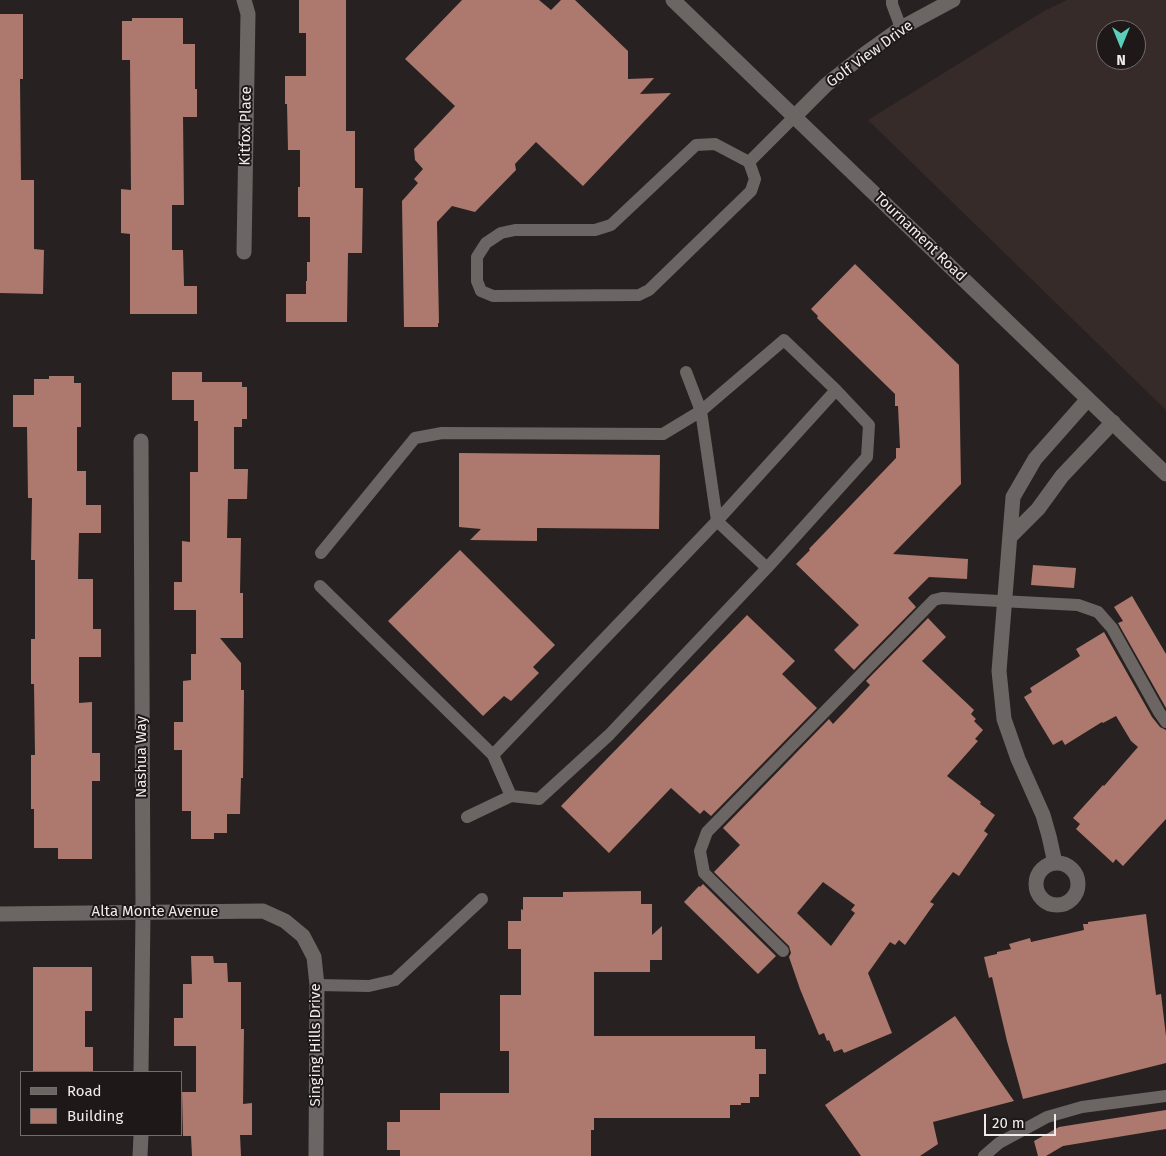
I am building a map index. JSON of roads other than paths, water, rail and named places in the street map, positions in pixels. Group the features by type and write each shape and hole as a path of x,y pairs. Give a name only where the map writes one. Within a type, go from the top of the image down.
{"street":[{"name":"Kitfox Place","path":"244,0 248,14 244,252"},
{"name":"Tournament Road","path":"673,0 1166,474"},
{"name":"Golf View Drive","path":"794,117 826,85 866,53 901,28 953,0"},
{"path":"1056,863 1043,815 1018,759 1004,719 999,672 1013,497 1035,459 1088,399"},
{"path":"1011,536 1038,509 1062,476 1113,422"},
{"name":"Nashua Way","path":"141,441 143,913 141,1071"},
{"name":"Alta Monte Avenue","path":"0,914 263,911 286,921 303,936"},
{"name":"Singing Hills Drive","path":"303,936 314,957 317,985 316,1156"},
{"path":"140,1156 141,1136"}],"lane":[{"path":"892,0 901,28"},
{"path":"749,162 794,117"},
{"path":"715,144 749,162 755,178 750,191 649,290 639,295 493,296 481,291 477,281 477,257 486,243 501,233 515,230 595,230 612,225 696,146 715,144"},
{"path":"321,553 415,438 442,433 663,434 701,411 784,340 869,425 867,457 767,568 609,735 538,799 512,796 467,818"},
{"path":"686,372 701,411 718,521 767,568"},
{"path":"493,754 718,521 836,390"},
{"path":"320,586 493,754 512,796"},
{"path":"783,950 704,873 700,850 707,832 934,600 942,598 1078,605 1098,612 1112,628 1166,722"},
{"path":"317,985 369,986 395,980 482,899"},
{"path":"984,1156 999,1142 1048,1117 1082,1107 1166,1096"}]}
